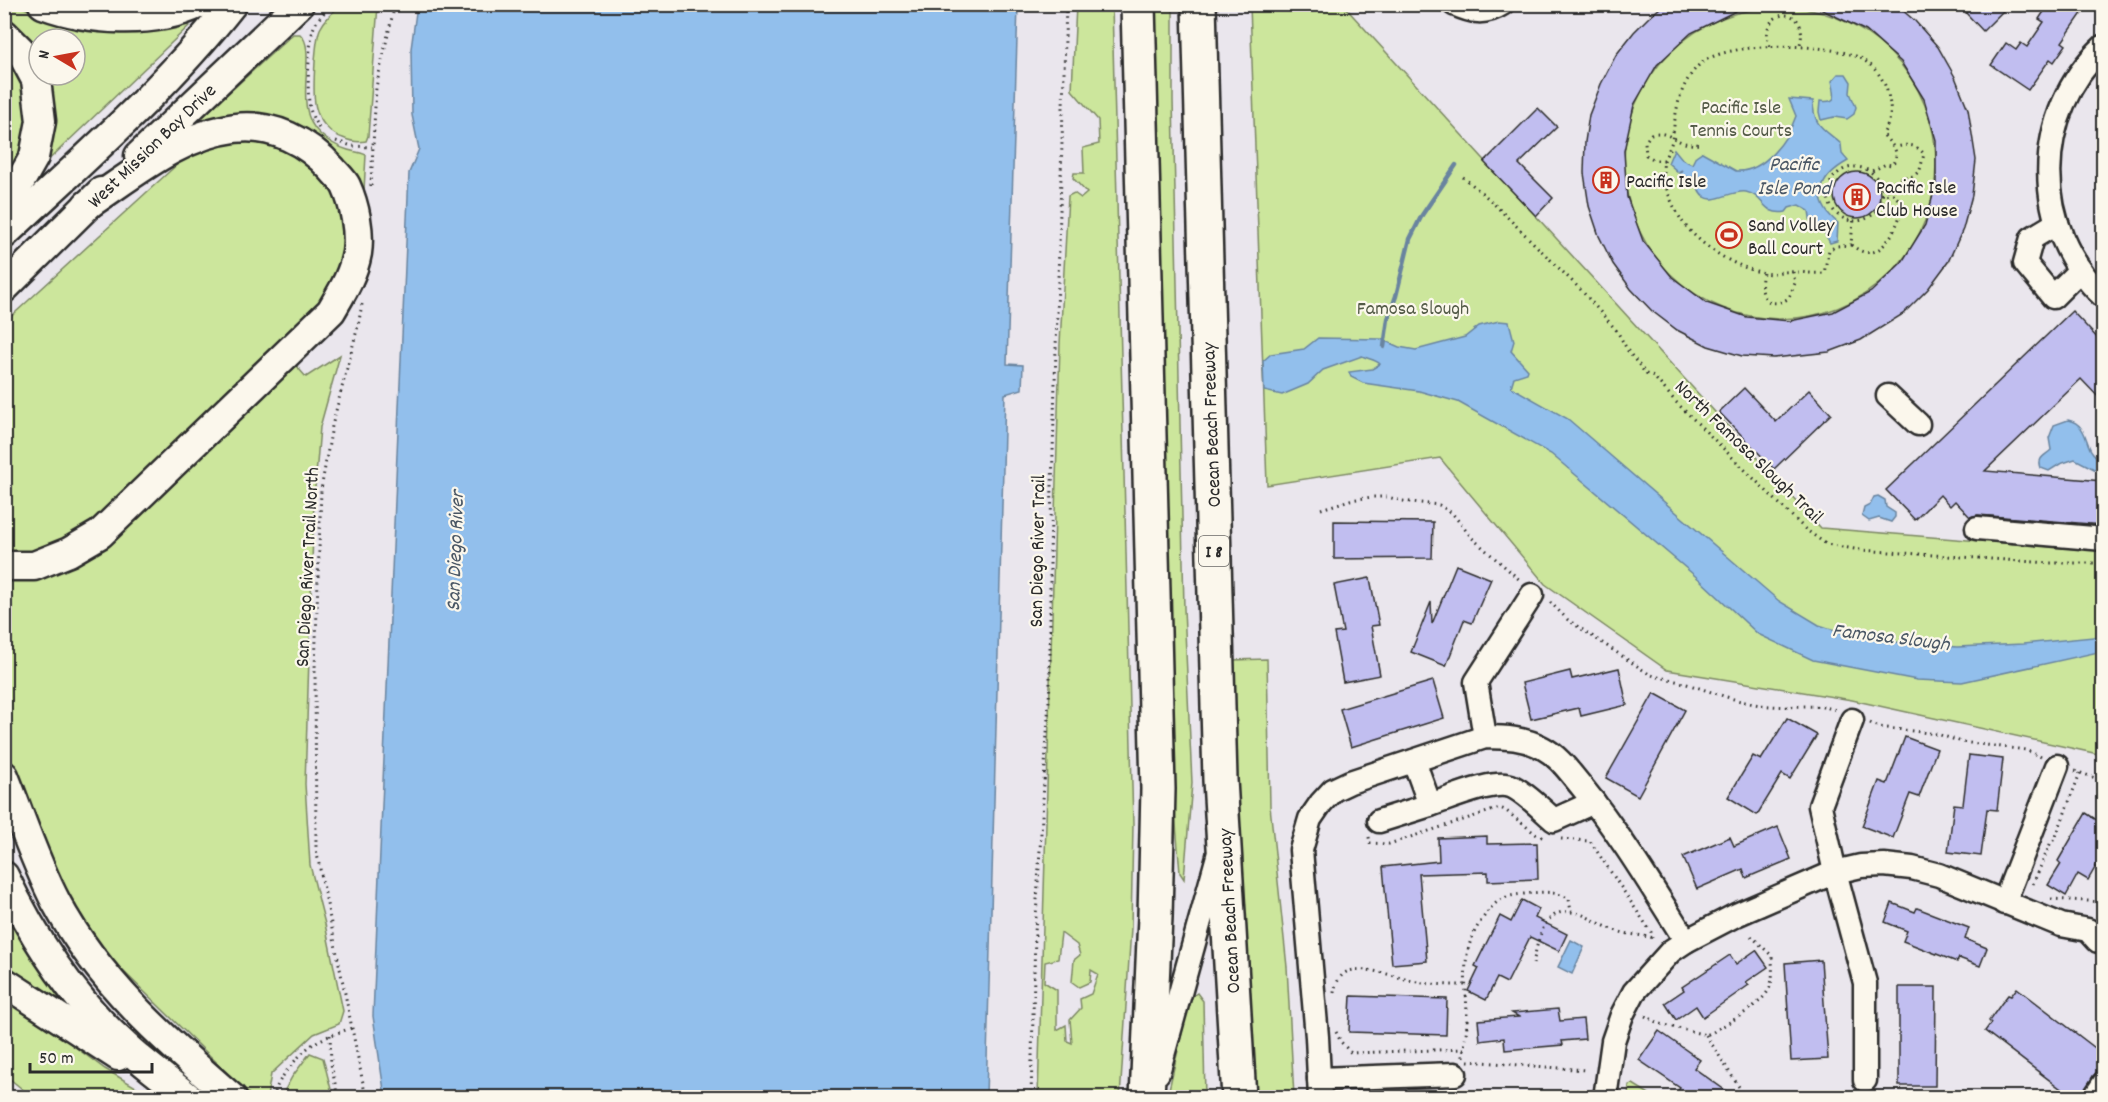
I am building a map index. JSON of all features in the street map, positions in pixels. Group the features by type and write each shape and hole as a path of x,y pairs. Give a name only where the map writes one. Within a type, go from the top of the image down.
{"highway":[{"path":"1138,4 1158,789 1149,1098"},
{"name":"Ocean Beach Freeway","path":"1199,4 1216,648 1239,1098"}],"main road":[{"path":"43,4 65,12 111,18 155,16 189,9 198,4"},
{"name":"West Mission Bay Drive","path":"4,234 159,90 232,4"},
{"name":"West Mission Bay Drive","path":"4,288 87,205 299,4"},
{"path":"4,34 20,50 36,80 41,121 34,158 4,210"},
{"path":"4,566 34,566 69,552 100,534 331,311 348,284 357,252 356,214 345,184 322,159 298,140 264,129 237,128 204,134 171,150 87,205"},
{"path":"4,776 39,868 80,942 130,1003 178,1051 232,1098"},
{"path":"4,876 45,952 80,1000 124,1045 189,1098"},
{"path":"4,982 184,1098"}],"street":[{"path":"1454,4 1473,12 1487,12 1502,4"},
{"path":"2103,46 2089,59 2064,98 2055,122 2049,167 2049,187 2057,223 2066,246 2080,270 2103,297"},
{"path":"2057,223 2032,238 2025,263 2053,297 2080,270"},
{"path":"1888,396 1918,424"},
{"path":"1977,528 2103,539"},
{"path":"1485,737 1476,682 1533,592"},
{"path":"1854,718 1820,806 1835,872 1865,982 1865,1080"},
{"path":"1459,1082 1319,1088 1301,850 1310,819 1333,790 1350,782 1485,737 1508,737 1530,741 1545,748 1559,759 1594,802 1623,842 1686,941"},
{"path":"1414,761 1430,805"},
{"path":"2004,903 2059,765"},
{"path":"1374,826 1430,805 1503,783 1513,787 1554,820 1594,802"},
{"path":"1149,1098 1224,834"},
{"path":"1605,1098 1613,1041 1626,1008 1634,992 1671,951 1736,915 1835,872 1861,866 1912,868 1959,882 2004,903 2061,925 2098,932"},
{"path":"2094,1098 2103,1083"}],"path":[{"path":"322,131 311,114 309,100 311,40 313,28 319,18 333,4"},
{"path":"370,195 376,87 395,4"},
{"name":"San Diego River Trail","path":"1031,1098 1035,933 1050,683 1050,555 1066,4"},
{"path":"1770,46 1766,38 1766,31 1774,18 1786,14 1800,22 1803,31 1799,48"},
{"path":"1870,172 1886,164 1892,165 1897,155 1896,147 1883,134 1891,116 1890,103 1885,84 1874,68 1858,57 1822,48 1770,46 1723,53 1700,64 1680,93 1675,110 1672,137 1664,160 1663,175 1680,217 1688,228 1732,262 1768,274 1824,273 1829,250 1837,246 1851,245 1865,252 1883,247 1894,230 1904,204 1893,194 1882,195"},
{"path":"1664,160 1654,160 1647,155 1645,142 1647,137 1657,132 1683,144 1700,144"},
{"path":"327,136 337,142 352,146 372,147"},
{"path":"1882,195 1879,182 1870,172 1862,168 1844,169 1831,181 1828,199 1837,214 1853,221 1863,220 1871,215 1878,208 1882,195 1899,178 1914,176 1920,170 1924,154 1919,147 1911,145 1896,147"},
{"name":"North Famosa Slough Trail","path":"1463,177 1488,198 1581,290 1617,331 1628,351 1646,374 1654,377 1676,402 1805,529 1826,544 1860,550 2050,563 2103,563"},
{"path":"1851,245 1853,221"},
{"path":"1763,273 1761,283 1763,297 1776,303 1789,298 1795,283 1793,272"},
{"name":"San Diego River Trail North","path":"363,296 358,326 332,426 321,490 315,669 316,849 366,1098"},
{"path":"1321,509 1350,500 1372,497 1388,497 1439,505 1452,513 1472,538 1533,592 1569,620 1649,674 1659,678 1768,706 1816,706 1879,727 1936,734 1962,742 2026,750 2103,782"},
{"path":"2031,891 2051,842 2055,839 2080,773"},
{"path":"1374,826 1370,843 1389,844 1500,808 1537,835 1546,838"},
{"path":"1556,839 1590,841 1651,932 1652,938"},
{"path":"1571,912 1569,899 1560,894 1547,892 1506,896 1495,902 1479,924 1469,943 1466,961 1467,1038 1463,1061 1586,1070"},
{"path":"2047,897 2055,900 2103,902"},
{"path":"1533,964 1541,934 1547,922 1554,914 1561,912 1571,912 1616,930 1652,938 1686,941"},
{"path":"1645,1016 1661,1024 1706,1035 1759,1002 1769,989 1773,976 1772,956 1748,933"},
{"path":"1332,1000 1338,980 1351,970 1377,972 1422,983 1465,985"},
{"path":"274,1098 275,1091 284,1076 304,1049 330,1035 352,1028"},
{"path":"1336,1031 1341,1042 1351,1053 1464,1049"},
{"path":"330,1035 331,1064 338,1098"},
{"path":"1706,1035 1746,1097"},
{"path":"1437,1098 1463,1097 1459,1082"}],"green space":[{"path":"5,4 18,5 54,22 190,25 37,171 40,87 87,87 87,27 27,27 27,57 5,27"},
{"path":"341,5 378,5 368,136 363,142 338,136 326,126 316,108 314,81 318,36 327,19"},
{"path":"1076,5 1089,11 1089,5 1112,5 1133,825 1131,928 1120,1098 1038,1097 1060,344 1068,196 1074,193 1081,198 1087,193 1073,178 1074,173 1084,173 1083,148 1099,144 1098,120 1072,90","holes":["1061,933 1077,945 1080,955 1074,960 1072,982 1079,987 1090,982 1091,970 1098,974 1091,994 1080,999 1081,1008 1070,1020 1072,1043 1067,1041 1066,1025 1057,1030 1057,990 1044,982 1045,962 1058,959"]},
{"path":"1149,5 1173,5 1184,609 1192,783 1184,879 1180,873 1175,812 1169,792"},
{"name":"Famosa Slough","path":"1250,5 1343,5 1821,528 2103,551 2103,755 1852,700 1667,670 1545,584 1440,458 1267,485"},
{"name":"Pacific Isle Tennis Courts","path":"1765,7 1795,7 1840,18 1867,33 1891,52 1910,76 1925,103 1936,148 1936,178 1925,223 1910,250 1891,274 1867,293 1840,308 1795,319 1765,319 1735,313 1706,301 1681,284 1659,262 1642,237 1630,208 1624,178 1624,148 1630,118 1642,89 1659,64 1681,42 1706,25 1735,13"},
{"path":"293,34 300,34 305,42 307,53 305,95 311,123 333,144 366,155 364,190 354,194 325,153 205,126 201,118"},
{"path":"5,54 23,87 27,125 22,150 5,183"},
{"path":"254,138 305,158 342,204 345,238 336,278 319,306 90,532 50,551 5,555 5,322 183,159 203,146"},
{"path":"340,355 320,427 314,500 305,784 310,865 343,1011 339,1024 314,1034 271,1074 267,1097 252,1097 119,967 79,918 39,841 5,743 4,573 38,573 293,362 306,377"},
{"path":"1267,659 1270,806 1287,967 1294,1097 1253,1097 1236,799 1232,660"},
{"path":"4,906 82,1018 56,1004 5,968"},
{"path":"1197,993 1203,1001 1205,1097 1167,1098 1190,998"},
{"path":"4,994 105,1069 153,1097 32,1097 5,1075"},
{"path":"310,1053 323,1058 333,1097 281,1097 292,1077"},
{"path":"1633,1084 1654,1097 1628,1097 1629,1085"}],"water":[{"name":"San Diego River","path":"417,5 1018,5 1007,364 1023,365 1022,389 1005,394 986,1097 385,1097 373,1016 409,173 419,149 412,115 411,49"},
{"path":"1838,74 1846,74 1851,82 1850,93 1856,107 1854,114 1847,119 1834,117 1821,120 1820,101 1826,102 1833,99 1835,94 1832,81"},
{"name":"Pacific Isle Pond","path":"1789,99 1813,101 1815,117 1821,127 1841,144 1842,154 1848,161 1830,174 1822,189 1821,197 1824,206 1838,223 1837,241 1830,243 1822,228 1811,224 1809,211 1799,205 1789,208 1786,212 1772,211 1757,197 1746,192 1709,199 1700,193 1694,177 1682,177 1679,174 1682,170 1678,172 1668,163 1674,149 1683,160 1692,164 1696,156 1702,152 1736,171 1756,166 1774,153 1792,125 1796,116"},
{"path":"1499,321 1509,322 1514,341 1511,351 1528,370 1527,373 1514,377 1511,387 1568,419 1779,601 1819,625 1847,634 1895,642 1957,647 2023,644 2103,636 2103,651 1962,682 1917,680 1813,660 1758,634 1700,580 1551,454 1458,402 1419,391 1363,383 1351,377 1349,372 1372,369 1380,364 1376,361 1362,356 1323,370 1308,384 1282,395 1264,391 1263,361 1271,354 1304,349 1318,338 1381,339 1399,347 1416,350 1465,337 1479,326"},
{"path":"2068,420 2084,432 2091,450 2099,458 2098,471 2075,459 2049,471 2041,468 2041,459 2051,450 2049,438 2054,425"},
{"path":"1878,496 1885,500 1886,507 1895,513 1891,522 1879,518 1869,521 1862,516 1864,508 1870,505 1874,497"},
{"path":"1571,940 1584,947 1572,974 1558,967"}],"building":[{"name":"Pacific Isle","path":"1665,4 1750,4 1691,33 1657,65 1634,105 1624,151 1627,197 1643,241 1672,277 1707,303 1747,317 1790,321 1833,312 1871,292 1902,262 1925,225 1936,184 1936,140 1924,99 1901,62 1866,31 1810,4 1895,4 1915,21 1938,47 1955,77 1968,109 1976,160 1972,195 1963,229 1948,262 1928,289 1903,314 1861,340 1829,352 1774,358 1742,356 1708,346 1677,330 1652,311 1631,289 1613,264 1599,236 1589,206 1584,173 1585,142 1589,115 1616,55 1634,32"},
{"path":"1975,4 2010,4 1983,31 1966,13"},
{"path":"2049,4 2072,4 2083,12 2062,42 2066,45 2054,62 2050,59 2028,90 1991,65 2006,43 2016,50 2021,43 2027,47 2044,22 2039,19"},
{"path":"1538,108 1557,127 1519,164 1553,198 1536,216 1484,162"},
{"name":"Pacific Isle Club House","path":"1857,172 1866,173 1873,179 1879,186 1879,204 1873,211 1866,217 1857,218 1848,217 1841,211 1835,204 1834,195 1835,186 1841,179 1848,173"},
{"path":"2072,311 2103,344 2103,402 2081,379 1985,471 2103,481 2103,525 1978,515 1970,517 1955,501 1950,506 1940,495 1915,520 1886,490"},
{"path":"1744,388 1776,422 1809,390 1831,414 1774,469 1719,412"},
{"path":"1334,521 1433,522 1432,558 1334,559"},
{"path":"1456,565 1491,579 1472,623 1464,620 1446,666 1411,652 1431,602 1432,624"},
{"path":"1370,578 1379,625 1371,626 1380,675 1343,682 1334,633 1343,632 1334,585"},
{"path":"1619,668 1627,705 1581,716 1579,708 1531,719 1522,683 1570,671 1572,679"},
{"path":"1433,681 1444,718 1351,747 1340,709"},
{"path":"1654,693 1685,710 1638,796 1606,778"},
{"path":"1787,718 1817,735 1790,779 1782,774 1757,815 1728,797 1753,756 1761,760"},
{"path":"1905,737 1937,749 1919,797 1910,794 1893,838 1862,826 1879,781 1887,784"},
{"path":"1969,755 2003,759 1997,810 1987,809 1981,856 1948,852 1954,804 1963,805"},
{"path":"2086,813 2103,824 2103,854 2088,880 2078,874 2066,896 2048,885 2061,864 2058,861"},
{"path":"1778,827 1791,859 1746,878 1743,869 1697,889 1683,857 1730,837 1734,846"},
{"path":"1487,836 1487,844 1537,843 1538,879 1488,881 1488,872 1419,874 1427,961 1392,964 1383,867 1439,861 1438,838"},
{"path":"1522,900 1539,909 1535,918 1567,934 1559,951 1530,937 1507,983 1497,978 1486,1000 1468,991 1479,968 1475,966 1500,916 1511,922"},
{"path":"1892,903 1915,912 1917,908 1969,928 1965,939 1987,948 1980,966 1959,958 1957,962 1903,941 1907,931 1885,922"},
{"path":"1756,950 1768,967 1746,982 1749,985 1703,1017 1696,1006 1676,1020 1665,1003 1684,990 1682,987 1730,955 1736,964"},
{"path":"1821,960 1828,1059 1791,1061 1785,963"},
{"path":"1899,987 1936,987 1935,1086 1899,1086"},
{"path":"2017,988 2103,1054 2103,1070 2093,1076 2081,1098 2061,1098 2065,1092 1985,1031 2001,1004"},
{"path":"1351,996 1447,999 1446,1035 1349,1032"},
{"path":"1558,1009 1560,1021 1583,1019 1585,1039 1562,1041 1563,1045 1505,1050 1504,1038 1480,1041 1478,1020 1519,1017 1512,1013"},
{"path":"1659,1031 1700,1060 1694,1068 1736,1098 1673,1098 1680,1088 1639,1060"}],"waterway":[{"path":"1384,347 1388,319 1410,239 1422,215 1456,165"}],"place":[{"name":"Pacific Isle","path":"1606,180"},
{"name":"Pacific Isle Club House","path":"1857,197"},
{"name":"Sand Volley Ball Court","path":"1729,235"}]}
